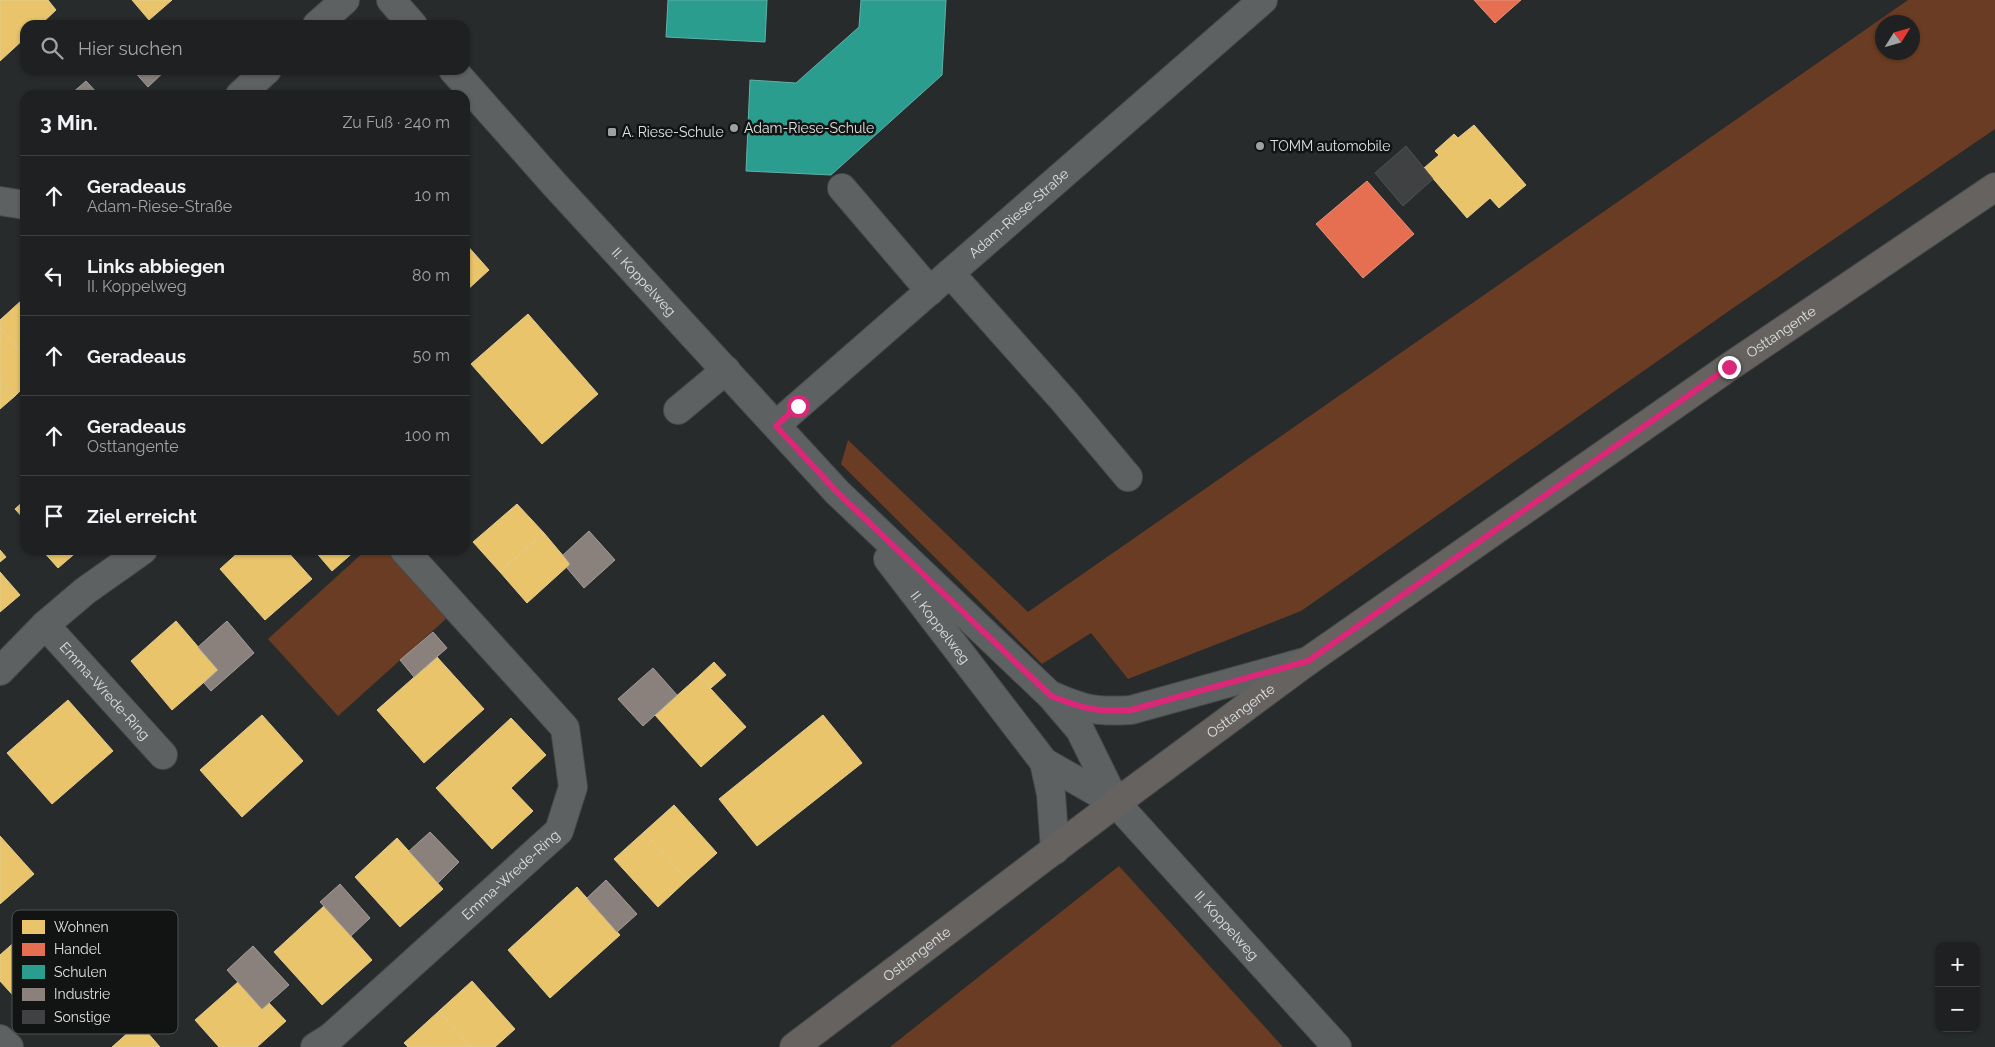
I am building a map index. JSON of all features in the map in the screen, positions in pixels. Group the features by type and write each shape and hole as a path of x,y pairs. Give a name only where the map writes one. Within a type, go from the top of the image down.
{"main road":[{"name":"Osttangente","path":"794,1047 1116,803 1308,661 1729,367 1995,187"}],"street":[{"path":"323,20 345,0"},
{"path":"391,0 409,20"},
{"name":"Adam-Riese-Straße","path":"776,426 930,292 1247,5"},
{"name":"II. Koppelweg","path":"457,75 555,185 837,492 1051,696 1080,730 1116,803 1338,1047"},
{"path":"842,188 930,292"},
{"path":"0,201 20,204"},
{"path":"950,273 1064,401 1128,477"},
{"path":"678,410 726,370"},
{"name":"II. Koppelweg","path":"837,492 1044,762 1116,803"},
{"path":"0,671 46,625 85,592 136,555"},
{"name":"Emma-Wrede-Ring","path":"315,1047 331,1037 559,831 573,787 565,728 409,555"},
{"name":"Emma-Wrede-Ring","path":"46,625 163,755"},
{"path":"1051,696 1082,708 1102,712 1131,710 1308,661"},
{"name":"II. Koppelweg","path":"1044,762 1050,794 1055,850"},
{"path":"0,1039 9,1047"}],"shaded area":[{"path":"1908,0 1995,0 1995,129 1736,306 1301,611 1128,679 1091,633 1042,664 841,464 848,440 1028,612 1875,23 1875,60 1920,60 1920,15 1886,15"},
{"path":"360,555 392,555 448,617 338,716 268,639"},
{"path":"1119,866 1283,1047 890,1047"}],"building: Wohnen":[{"path":"0,0 48,0 56,10 45,20 20,20 20,43 0,61"},
{"path":"132,0 172,0 149,20"},
{"path":"1474,125 1526,185 1499,208 1490,198 1467,218 1424,168 1439,155 1435,151 1454,134 1458,138"},
{"path":"470,249 489,270 470,287"},
{"path":"20,302 20,350 0,328 0,320"},
{"path":"528,314 598,394 542,444 471,364"},
{"path":"0,328 20,350 20,391 15,396 0,379"},
{"path":"0,379 15,396 0,409"},
{"path":"20,504 20,514 15,509"},
{"path":"517,504 544,533 500,572 473,542"},
{"path":"544,533 570,564 527,603 500,572"},
{"path":"0,550 6,557 0,562"},
{"path":"46,555 73,555 58,568"},
{"path":"235,555 290,555 312,579 265,620 220,569"},
{"path":"318,555 350,555 332,571"},
{"path":"0,572 20,595 0,612"},
{"path":"176,621 218,670 172,710 131,661"},
{"path":"437,657 484,709 424,763 377,710"},
{"path":"714,662 726,675 711,688 699,676"},
{"path":"699,676 746,727 701,767 655,715"},
{"path":"68,700 113,751 52,804 7,753"},
{"path":"262,715 303,761 242,817 200,770"},
{"path":"823,715 862,763 757,846 719,799"},
{"path":"511,718 546,755 511,788 533,811 492,849 436,788"},
{"path":"674,805 717,853 687,880 644,832"},
{"path":"644,832 687,880 658,907 614,859"},
{"path":"0,836 34,874 0,904"},
{"path":"397,838 443,889 400,927 355,877"},
{"path":"577,887 620,935 550,998 508,950"},
{"path":"324,906 372,960 322,1005 274,952"},
{"path":"12,944 12,994 0,981 0,955"},
{"path":"472,981 515,1029 495,1047 471,1047 439,1011"},
{"path":"238,982 262,1009 269,1003 286,1021 257,1047 219,1047 195,1020"},
{"path":"439,1011 471,1047 408,1047 404,1043"},
{"path":"127,1034 149,1034 160,1047 112,1047"}],"building: Handel":[{"path":"1474,0 1521,0 1495,23"},
{"path":"1367,181 1414,234 1363,278 1316,224"}],"building: Schulen":[{"path":"668,0 767,0 765,42 666,37"},
{"path":"861,0 946,0 942,75 831,175 746,171 750,80 796,83 859,27"}],"building: Industrie":[{"path":"137,75 161,75 148,87"},
{"path":"86,81 94,90 76,90"},
{"path":"589,531 615,560 584,588 567,568 570,564 563,555"},
{"path":"227,621 254,653 211,691 204,683 218,670 198,647"},
{"path":"433,632 447,648 414,677 400,660"},
{"path":"653,668 677,695 643,726 618,699"},
{"path":"430,832 459,862 438,883 409,851"},
{"path":"606,880 637,914 617,932 587,898"},
{"path":"340,884 370,918 351,936 320,902"},
{"path":"253,946 289,985 262,1009 227,970"}],"building: Sonstige":[{"path":"1406,146 1433,179 1403,206 1375,173"}],"place":[{"name":"Adam-Riese-Schule","path":"734,128"},
{"name":"A. Riese-Schule","path":"612,132"},
{"name":"TOMM automobile","path":"1260,146"}],"route":[{"path":"798,406 776,426 837,492 1051,696 1082,708 1102,712 1131,710 1308,661 1729,367"}]}
